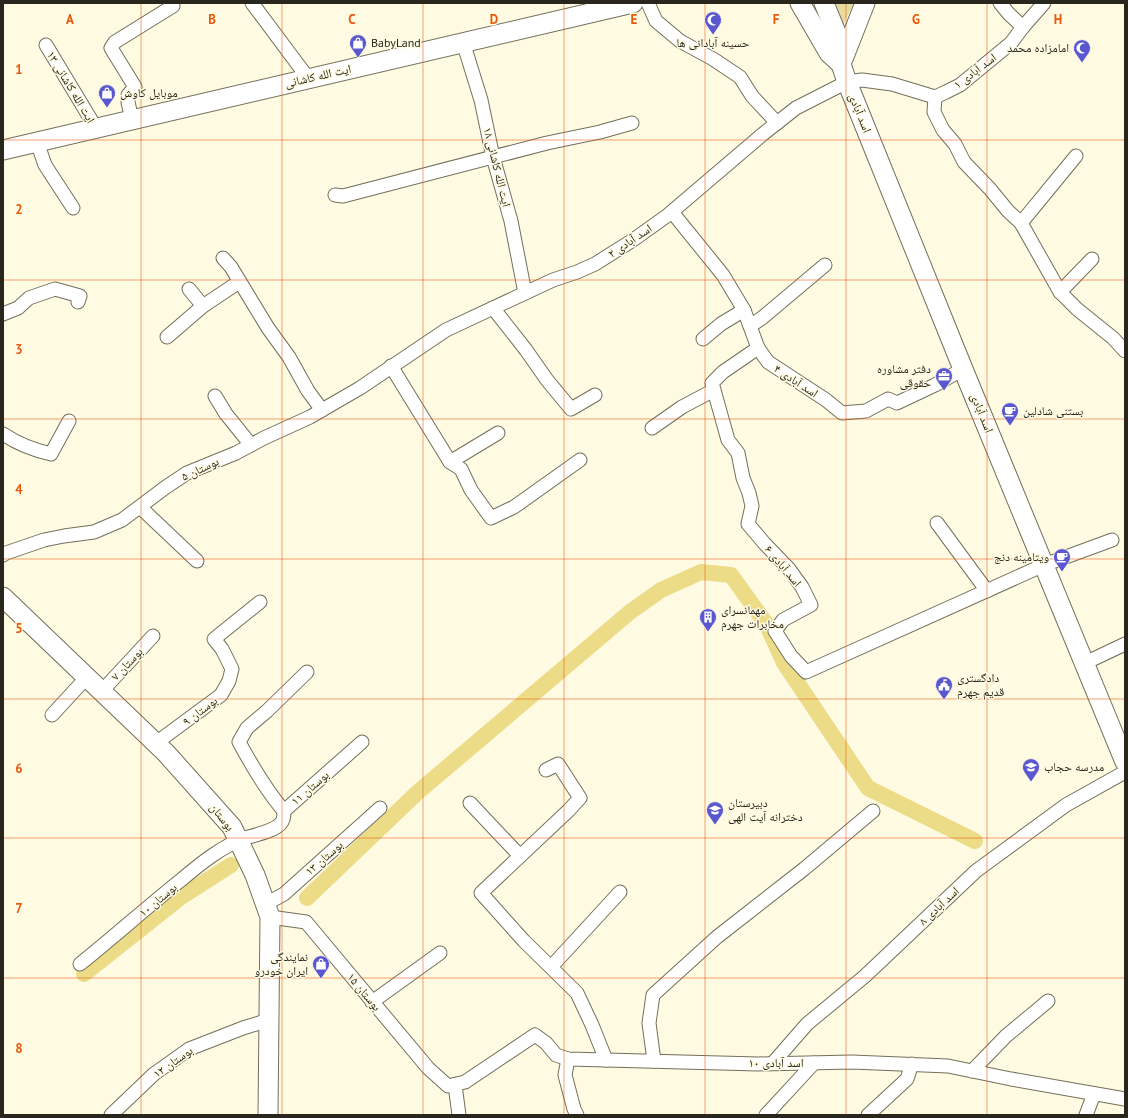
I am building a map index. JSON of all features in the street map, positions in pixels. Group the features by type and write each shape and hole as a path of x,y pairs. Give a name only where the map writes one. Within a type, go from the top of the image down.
{"main road":[{"name":"ایت الله کاشانی","path":"3,150 633,3"},
{"name":"اسد آبادی","path":"800,3 829,53 841,64"},
{"name":"اسد آبادی","path":"824,3 842,47 841,64 847,82 963,369 1125,762"},
{"path":"841,64 865,3"},
{"name":"بوستان","path":"3,597 156,743 232,827 255,876 268,911 268,1115"}],"street":[{"path":"252,3 308,78"},
{"path":"648,3 656,21 680,41 713,58 740,77 752,96 777,123"},
{"path":"1000,3 1023,27"},
{"name":"اسد آبادی ۱","path":"935,97 960,85 1011,43 1044,3"},
{"path":"132,120 128,95 135,87 111,48 115,42 173,6"},
{"name":"ایت الله کاشانی ۱۸","path":"463,42 481,100 493,157 511,221 525,293"},
{"name":"ایت الله کاشانی ۱۳","path":"46,45 96,128"},
{"path":"847,82 862,80 892,84 935,97 934,112 943,130 955,144 964,162 990,189 1008,212 1021,223 1060,292 1082,313 1113,338 1125,351"},
{"name":"اسد آبادی ۲","path":"391,366 446,330 553,280 595,264 633,240 672,212 796,108 847,82"},
{"path":"335,195 343,196 547,143 600,132 632,123"},
{"path":"37,142 45,165 73,208"},
{"path":"1021,223 1076,156"},
{"name":"اسد آبادی ۴","path":"672,212 723,275 744,310 758,348 768,362 826,400 842,413 866,411 888,399 897,403 935,385 963,369"},
{"path":"223,258 231,267 268,328 289,357 308,391 322,410"},
{"path":"1060,292 1092,259"},
{"path":"750,326 762,318 825,265"},
{"path":"167,337 203,306 239,282"},
{"path":"3,314 18,308 29,298 56,289 80,296 78,302"},
{"path":"189,289 203,306"},
{"path":"493,308 526,350 547,380 571,409 595,395"},
{"path":"703,339 721,324 744,310"},
{"path":"652,428 682,407 714,390 712,383 723,372 758,348"},
{"path":"391,366 450,462 461,469 471,490 491,518 514,507 580,460"},
{"name":"بوستان ۵","path":"3,555 44,540 94,532 122,520 187,473 236,453 322,410 360,388 391,366"},
{"name":"اسد آبادی ۶","path":"714,390 728,440 738,454 743,478 749,493 752,506 748,524 789,568 811,605 783,620 775,631 791,656 806,672 1044,565 1112,540"},
{"path":"214,396 226,414 251,445"},
{"path":"3,434 17,444 39,452 51,454 69,421"},
{"path":"450,462 498,433"},
{"path":"140,507 197,561"},
{"path":"937,523 987,591"},
{"name":"بوستان ۹","path":"156,743 221,695 229,681 232,669 222,649 214,639 260,602"},
{"name":"بوستان ۷","path":"102,691 153,636"},
{"path":"1085,663 1125,644"},
{"path":"284,811 270,795 239,742 247,728 267,711 307,672"},
{"path":"52,715 87,677"},
{"name":"بوستان ۱۱","path":"238,840 267,831 281,824 284,811 362,742"},
{"path":"546,770 558,764 580,798 568,812 481,893 524,941 577,993 606,1060"},
{"name":"اسد آبادی ۸","path":"773,1064 807,1024 865,976 976,871 1066,805 1125,772"},
{"path":"470,803 520,856"},
{"name":"بوستان ۱۳","path":"268,911 284,894 380,808"},
{"path":"654,1061 649,1024 653,994 717,937 804,869 873,811"},
{"name":"بوستان ۱۰","path":"80,964 192,871 215,854 238,840"},
{"path":"551,967 620,892"},
{"name":"بوستان ۱۵","path":"268,911 306,922 428,1068 452,1086"},
{"path":"372,1002 440,953"},
{"path":"972,1071 1006,1036 1048,1001"},
{"name":"۱۲ بوستان","path":"111,1115 124,1109 154,1074 189,1049 243,1028 269,1020"},
{"name":"اسد آبادی ۱۰","path":"452,1086 465,1082 535,1035 546,1043 556,1055 568,1059 773,1064 852,1062 948,1066 1125,1099"},
{"path":"568,1059 565,1075 577,1115"},
{"path":"766,1115 814,1063"},
{"path":"868,1115 907,1079 912,1064"},
{"path":"452,1086 459,1115"},
{"path":"1086,1115 1094,1094"}],"shaded area":[{"path":"834,3 854,3 842,27"}],"waterway":[{"path":"307,898 418,792 630,612 661,590 701,572 731,575 767,625 784,663 868,788 975,841"},
{"path":"84,974 181,897 231,865"}],"place":[{"name":"حسینه آبادانی ها","path":"713,35"},
{"name":"BabyLand","path":"358,58"},
{"name":"امامزاده محمد","path":"1082,63"},
{"name":"موبایل کاوش","path":"107,108"},
{"name":"دفتر مشاوره حقوقی","path":"944,391"},
{"name":"بستنی شادلین","path":"1010,426"},
{"name":"ویتامینه دنج","path":"1062,572"},
{"name":"مهمانسرای مخابرات جهرم","path":"708,632"},
{"name":"دادگستری قدیم جهرم","path":"944,700"},
{"name":"مدرسه حجاب","path":"1031,782"},
{"name":"دبیرستان دخترانه آیت الهی","path":"715,825"},
{"name":"نمایندگی ایران خودرو","path":"321,979"}]}
